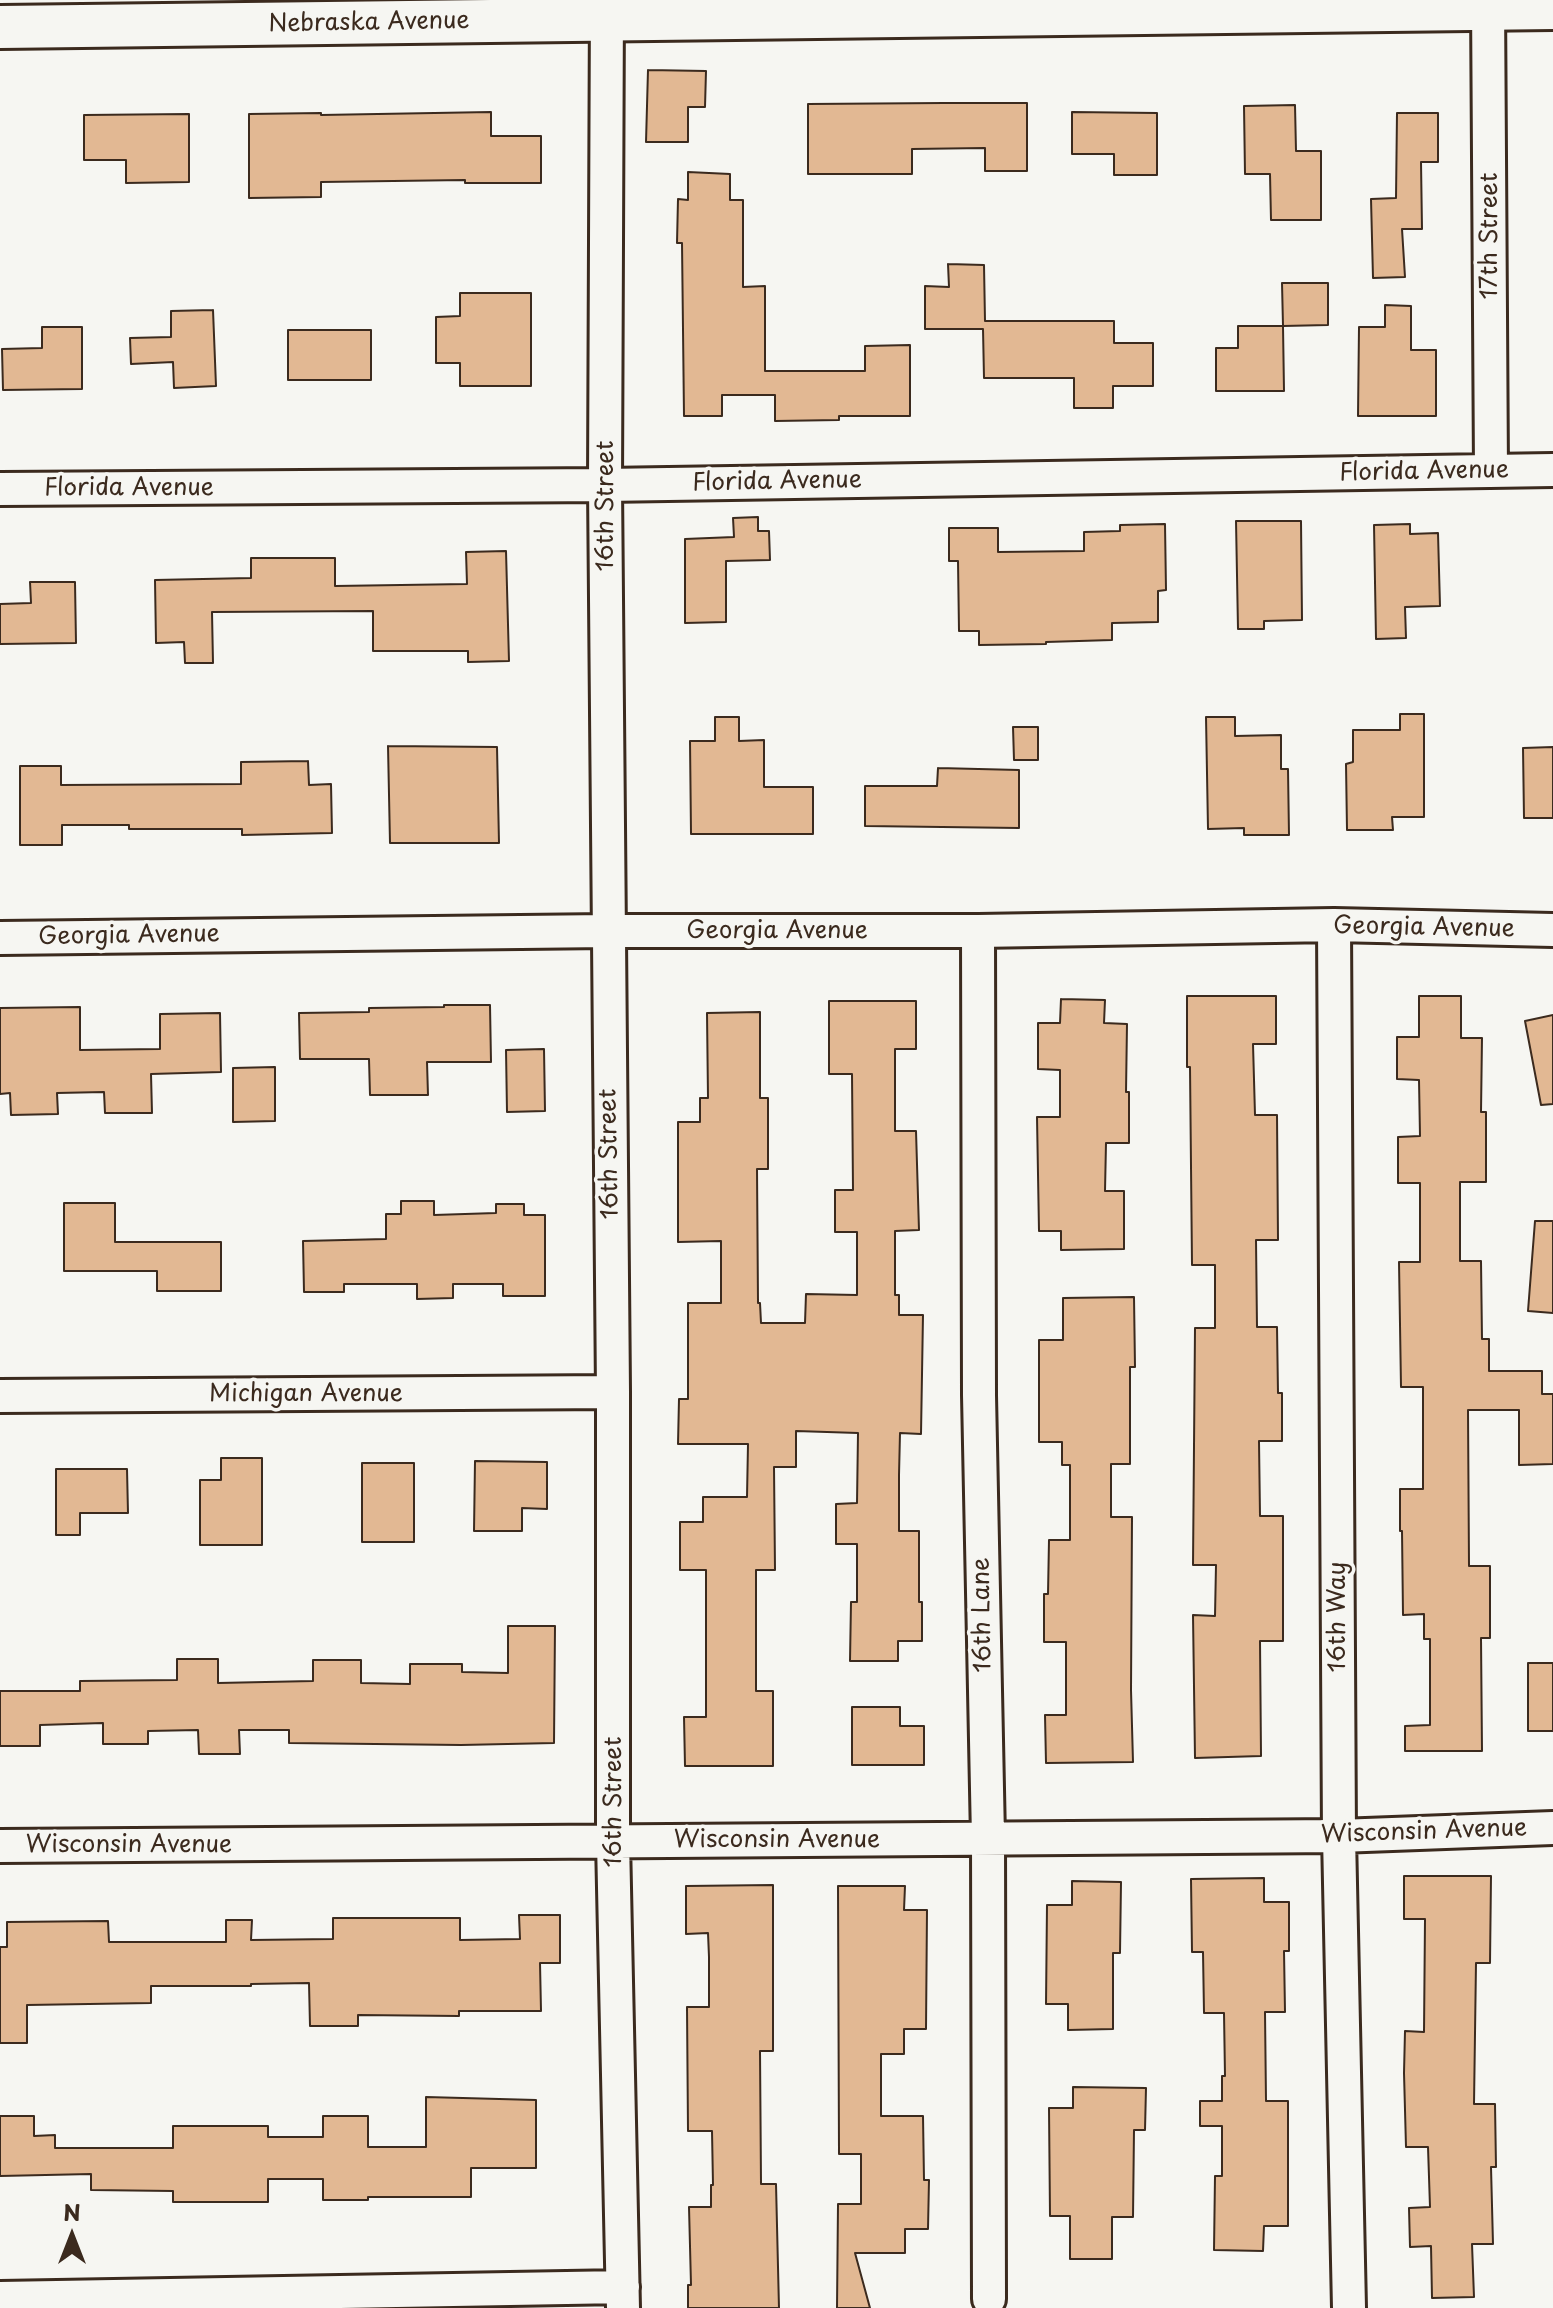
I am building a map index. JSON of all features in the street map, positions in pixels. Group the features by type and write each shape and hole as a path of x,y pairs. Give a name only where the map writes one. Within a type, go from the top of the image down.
{"main road":[{"name":"Nebraska Avenue","path":"0,27 607,10 1488,4 1553,8"}],"street":[{"name":"17th Street","path":"1488,4 1491,471"},
{"name":"16th Street","path":"607,10 605,485 613,1392 613,1841 623,2297"},
{"name":"Florida Avenue","path":"0,489 605,485 1553,470"},
{"name":"Georgia Avenue","path":"0,938 607,931 978,931 1334,925 1553,930"},
{"name":"16th Way","path":"1334,925 1339,1836 1349,2308"},
{"name":"16th Lane","path":"978,931 979,1395 988,1838 989,2299"},
{"name":"Michigan Avenue","path":"0,1396 613,1392"},
{"name":"Wisconsin Avenue","path":"0,1846 1339,1836 1553,1828"},
{"path":"0,2298 623,2297"}],"building":[{"path":"648,70 706,71 705,107 688,107 688,142 646,142"},
{"path":"1027,103 1027,171 985,171 985,148 912,149 912,174 808,174 808,104"},
{"path":"1295,105 1296,151 1321,151 1321,220 1271,220 1270,174 1245,174 1244,106"},
{"path":"491,112 491,136 541,136 541,183 465,183 465,180 321,182 321,197 249,198 249,114"},
{"path":"1072,112 1157,113 1157,175 1114,175 1114,154 1072,154"},
{"path":"1397,113 1438,113 1438,162 1421,162 1422,229 1402,229 1405,277 1373,278 1371,199 1396,198"},
{"path":"189,114 189,182 126,183 126,160 84,160 84,115"},
{"path":"688,172 730,174 730,200 743,200 743,287 765,286 765,371 865,371 865,346 910,345 910,416 839,416 839,420 775,421 775,395 722,395 722,416 684,416 682,243 677,243 678,199 688,200"},
{"path":"948,264 984,265 985,321 1114,321 1114,343 1153,343 1153,386 1113,386 1113,408 1074,408 1074,378 984,378 983,329 925,329 925,286 949,287"},
{"path":"1282,283 1328,283 1328,325 1283,326"},
{"path":"460,293 531,293 531,386 460,386 460,363 436,363 436,317 460,316"},
{"path":"1385,305 1411,306 1411,350 1436,350 1436,416 1358,416 1359,327 1385,327"},
{"path":"213,310 216,386 174,388 173,362 131,364 130,338 171,337 171,311"},
{"path":"1238,326 1283,326 1284,391 1216,391 1216,348 1238,348"},
{"path":"42,327 82,327 82,389 3,390 2,349 42,348"},
{"path":"288,330 371,330 371,380 288,380"},
{"path":"758,517 758,531 769,531 770,560 726,561 726,622 685,623 685,539 734,537 733,518"},
{"path":"1236,521 1301,521 1302,620 1264,621 1264,629 1238,629"},
{"path":"1165,524 1166,590 1158,591 1158,622 1112,623 1112,640 1046,644 979,645 979,631 959,631 958,561 949,561 949,528 998,528 998,552 1084,551 1084,532 1120,531 1120,525"},
{"path":"1410,524 1410,534 1438,533 1440,606 1405,607 1406,638 1376,639 1374,525"},
{"path":"506,551 509,661 468,662 468,651 373,651 373,611 212,612 213,663 185,663 184,642 156,643 155,580 251,578 251,558 335,558 335,586 467,584 466,552"},
{"path":"30,582 75,582 76,643 0,644 0,604 31,603"},
{"path":"1400,714 1424,714 1424,817 1392,817 1393,830 1347,830 1346,764 1353,762 1353,730 1400,730"},
{"path":"715,717 739,717 739,741 764,740 764,787 813,787 813,834 691,834 690,741 715,741"},
{"path":"1206,717 1235,717 1235,736 1281,735 1281,769 1288,769 1289,835 1244,835 1244,828 1208,829"},
{"path":"1013,727 1038,727 1038,760 1014,760"},
{"path":"388,746 497,747 499,843 390,843"},
{"path":"1553,747 1553,818 1524,818 1523,748"},
{"path":"308,761 309,785 331,784 332,833 242,835 242,829 129,829 129,825 62,825 62,845 20,845 20,766 61,766 61,785 241,784 241,762"},
{"path":"938,768 1019,770 1019,828 865,826 865,786 937,786"},
{"path":"1187,996 1276,996 1276,1044 1253,1044 1255,1115 1277,1115 1278,1240 1256,1240 1257,1327 1277,1327 1278,1393 1282,1393 1282,1441 1259,1441 1260,1516 1283,1516 1283,1641 1260,1641 1261,1756 1195,1758 1193,1615 1215,1616 1216,1565 1193,1565 1195,1328 1215,1328 1215,1265 1192,1265"},
{"path":"1419,996 1461,996 1461,1038 1482,1038 1481,1112 1486,1112 1486,1182 1460,1182 1460,1261 1481,1261 1482,1339 1489,1339 1489,1371 1542,1371 1542,1394 1553,1394 1553,1464 1519,1465 1519,1410 1468,1410 1469,1566 1490,1566 1490,1638 1481,1638 1482,1751 1405,1751 1405,1726 1430,1725 1430,1639 1424,1639 1424,1614 1403,1615 1400,1531 1400,1489 1423,1489 1423,1387 1401,1387 1399,1262 1420,1262 1420,1183 1398,1183 1398,1137 1420,1136 1419,1080 1397,1079 1397,1037 1419,1037"},
{"path":"1061,999 1105,1000 1104,1023 1127,1024 1129,1143 1106,1143 1105,1191 1124,1191 1124,1249 1061,1250 1061,1231 1039,1231 1037,1117 1060,1117 1060,1070 1038,1069 1038,1023 1060,1023"},
{"path":"829,1001 916,1001 916,1049 895,1049 895,1131 916,1131 919,1230 895,1231 895,1295 899,1295 899,1315 923,1315 921,1434 900,1433 899,1475 899,1531 919,1531 922,1641 898,1641 898,1661 850,1661 851,1602 857,1602 857,1544 836,1544 836,1504 857,1503 858,1433 796,1431 796,1467 774,1467 775,1570 756,1570 756,1691 773,1691 773,1766 685,1766 684,1717 706,1717 706,1570 680,1570 680,1522 703,1522 703,1497 747,1497 748,1444 678,1444 679,1399 688,1399 688,1303 721,1303 721,1241 678,1242 678,1122 700,1122 700,1098 708,1098 707,1013 760,1012 760,1098 768,1098 768,1169 757,1169 758,1303 761,1323 805,1323 806,1294 857,1295 857,1232 835,1232 835,1190 853,1190 852,1074 829,1074"},
{"path":"490,1005 491,1062 427,1062 428,1095 370,1095 369,1059 300,1059 299,1013 369,1012 369,1008"},
{"path":"80,1007 80,1050 160,1049 160,1014 220,1013 221,1072 151,1074 152,1113 105,1113 104,1092 57,1093 58,1114 11,1115 10,1093 0,1094 0,1008"},
{"path":"1553,1015 1553,1104 1541,1105 1525,1021"},
{"path":"544,1049 545,1111 507,1112 506,1050"},
{"path":"275,1067 275,1121 233,1122 233,1068"},
{"path":"401,1201 434,1201 434,1215 496,1213 496,1204 524,1204 524,1215 545,1215 545,1296 503,1296 503,1284 453,1284 453,1298 417,1299 417,1284 344,1284 344,1292 304,1292 303,1241 386,1239 386,1214 401,1214"},
{"path":"64,1203 115,1203 115,1242 221,1242 221,1291 157,1291 157,1271 64,1271"},
{"path":"1535,1221 1553,1221 1553,1313 1528,1311"},
{"path":"1134,1297 1135,1367 1130,1367 1130,1464 1111,1464 1111,1517 1132,1517 1133,1762 1046,1763 1045,1715 1066,1715 1066,1642 1044,1642 1044,1594 1048,1594 1049,1540 1070,1540 1070,1465 1062,1465 1062,1442 1039,1442 1039,1340 1063,1340 1063,1298"},
{"path":"221,1458 262,1458 262,1545 200,1545 200,1480 221,1480"},
{"path":"475,1461 547,1462 547,1509 522,1508 522,1531 474,1531"},
{"path":"362,1463 414,1463 414,1542 362,1542"},
{"path":"56,1469 127,1469 128,1513 80,1513 80,1535 56,1535"},
{"path":"508,1626 555,1626 554,1743 289,1743 289,1730 239,1730 240,1754 199,1754 198,1730 148,1731 148,1744 103,1744 103,1723 40,1725 40,1746 0,1746 0,1691 80,1691 80,1681 177,1680 177,1659 218,1659 218,1683 313,1681 313,1660 361,1660 361,1683 410,1684 410,1664 462,1664 462,1672 508,1673"},
{"path":"1528,1663 1553,1663 1553,1731 1528,1731"},
{"path":"852,1707 900,1707 900,1726 924,1726 924,1765 852,1765"},
{"path":"1404,1876 1491,1876 1490,1963 1476,1963 1474,2104 1495,2104 1496,2167 1491,2167 1493,2244 1472,2244 1474,2297 1432,2298 1431,2246 1410,2247 1409,2208 1430,2207 1428,2147 1406,2147 1405,2031 1424,2032 1425,1919 1404,1919"},
{"path":"1264,1878 1264,1902 1289,1902 1289,1951 1284,1951 1285,2012 1265,2012 1266,2101 1288,2101 1288,2226 1264,2226 1263,2251 1214,2250 1215,2176 1222,2176 1222,2126 1200,2126 1200,2101 1222,2101 1222,2076 1225,2076 1224,2013 1204,2013 1203,1952 1192,1952 1191,1879"},
{"path":"1072,1881 1121,1882 1120,1953 1113,1953 1113,2029 1068,2030 1068,2004 1046,2004 1047,1905 1072,1905"},
{"path":"773,1885 773,2051 760,2051 761,2184 776,2184 779,2308 688,2308 688,2285 691,2285 689,2207 711,2207 713,2185 712,2131 688,2131 687,2007 709,2007 709,1957 708,1933 686,1934 686,1886"},
{"path":"838,1886 905,1886 904,1910 927,1910 926,2029 904,2029 904,2054 881,2054 881,2116 923,2116 924,2180 929,2180 928,2229 905,2229 905,2253 855,2253 870,2308 837,2308 838,2204 861,2204 861,2154 839,2154"},
{"path":"519,1915 560,1915 560,1963 540,1963 541,2011 459,2011 459,2016 358,2015 358,2026 310,2026 309,1983 151,1986 151,2003 27,2005 27,2043 0,2043 0,1947 7,1947 7,1922 108,1921 109,1942 226,1942 226,1920 252,1920 251,1940 333,1939 333,1918 460,1918 460,1940 520,1939"},
{"path":"1073,2087 1146,2088 1145,2130 1134,2130 1133,2217 1112,2217 1112,2259 1070,2259 1070,2216 1050,2216 1049,2108 1073,2108"},
{"path":"426,2097 536,2100 536,2168 471,2168 471,2197 323,2200 323,2179 268,2179 268,2202 173,2202 173,2191 91,2190 91,2174 0,2176 0,2116 34,2116 34,2136 55,2135 55,2148 173,2148 173,2126 268,2126 268,2137 323,2137 323,2116 368,2116 368,2147 426,2147"}]}
